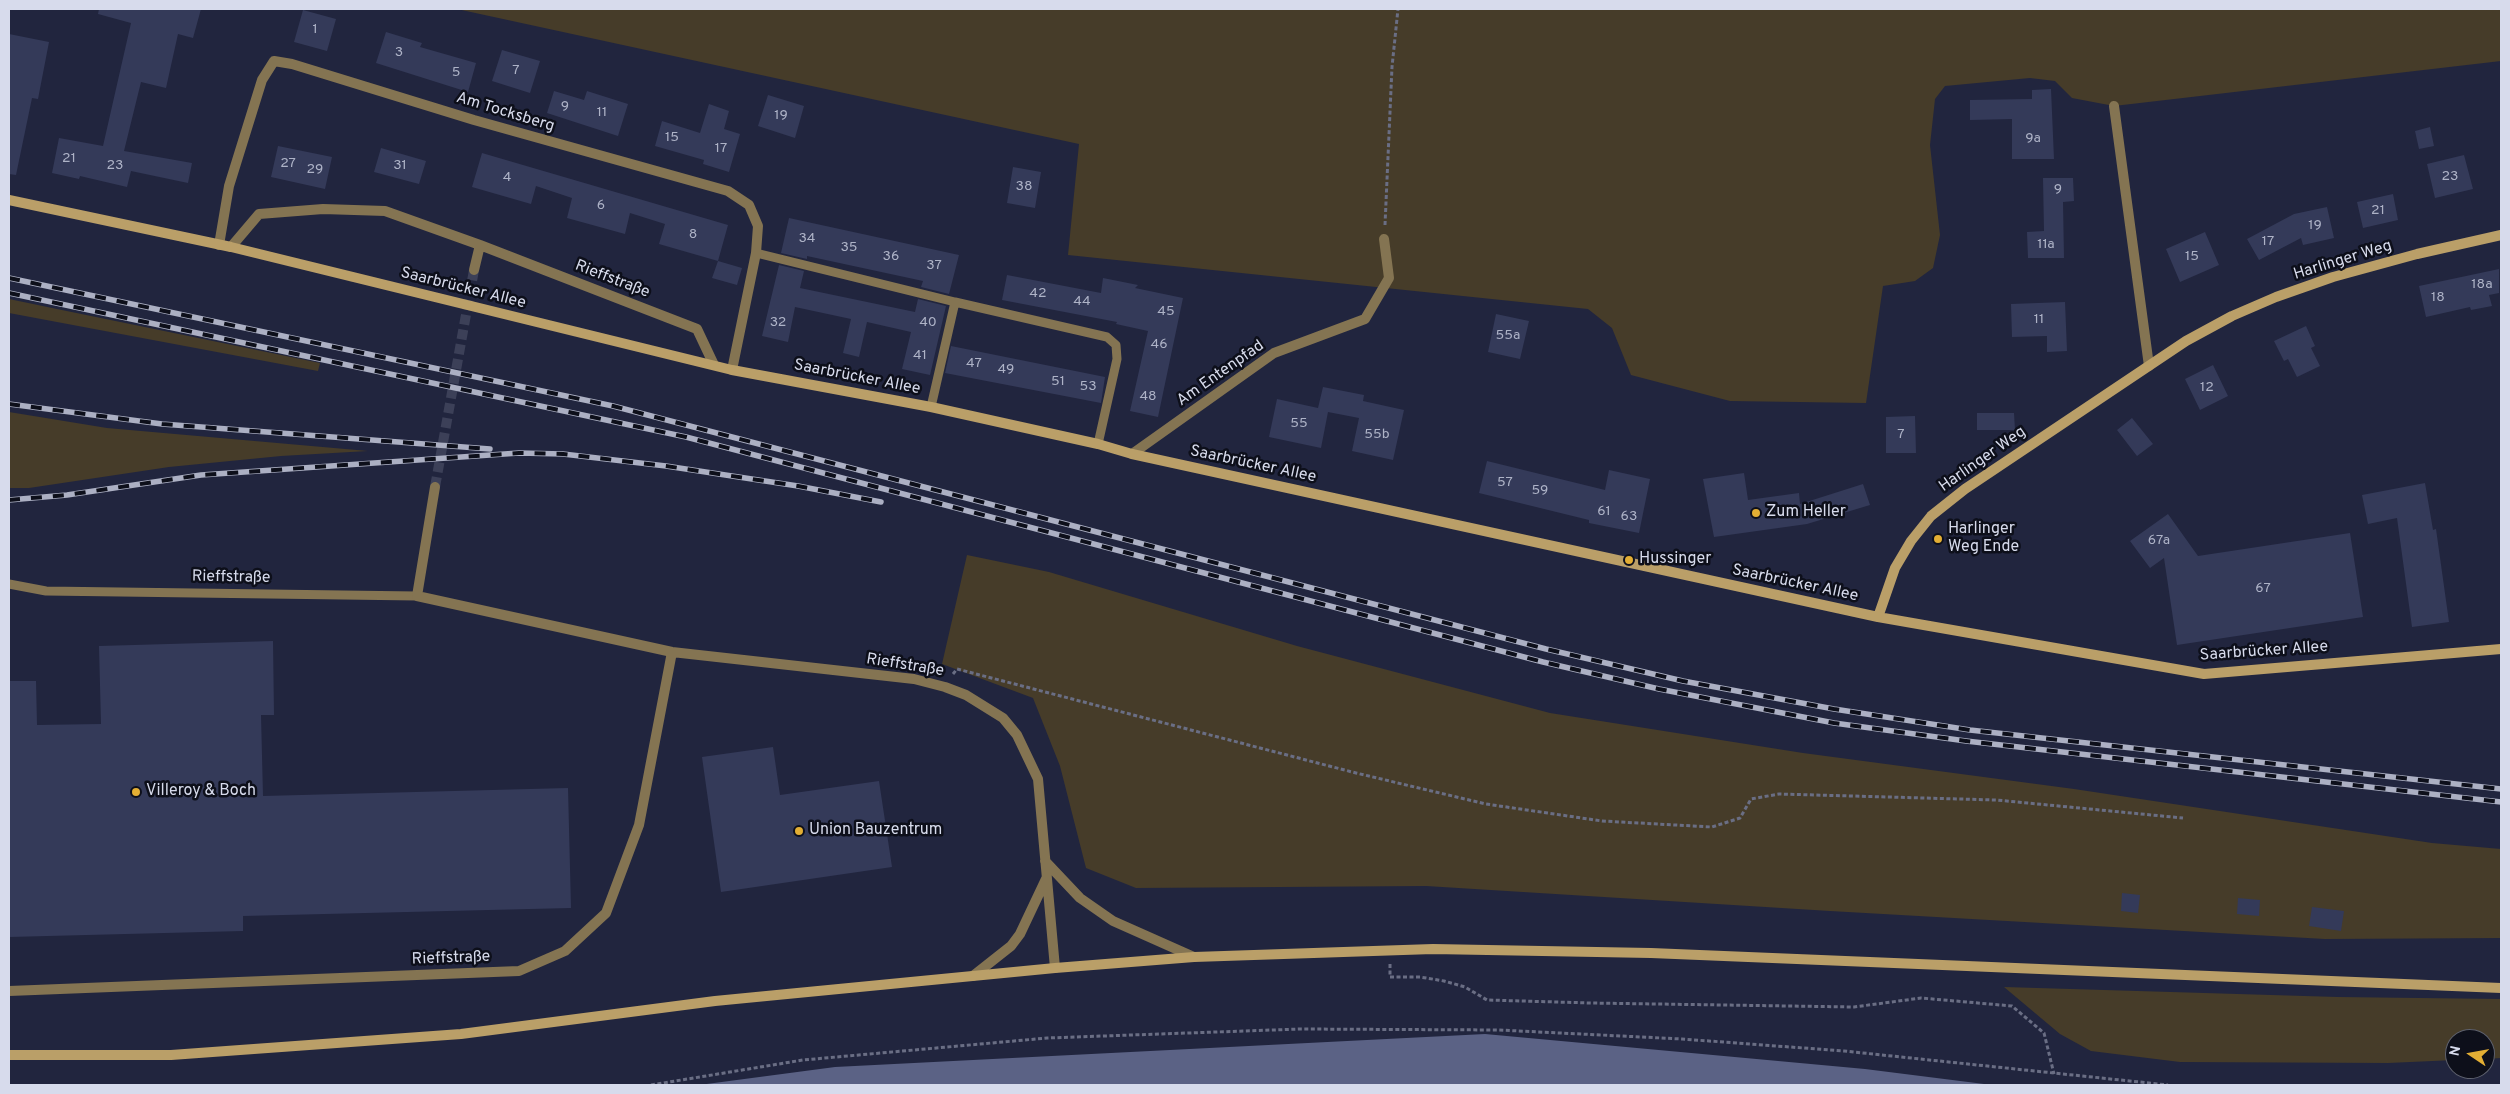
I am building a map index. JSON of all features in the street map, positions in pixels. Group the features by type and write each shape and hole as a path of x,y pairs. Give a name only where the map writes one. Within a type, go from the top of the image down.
{"street":[{"name":"Am Tocksberg","path":"219,245 229,186 262,80 274,61 309,69 589,154 728,191 749,205 758,226 756,253 732,370"},
{"path":"2114,106 2149,366"},
{"name":"Saarbrücker Allee","path":"9,200 231,247 732,370 931,407 1098,444 1132,454 1878,617 2204,674 2501,648"},
{"name":"Rieffstraße","path":"231,247 259,214 323,209 385,211 480,245 697,329 714,365"},
{"name":"Harlinger Weg","path":"1878,617 1895,568 1911,541 1931,516 1964,489 2186,341 2232,316 2276,297 2333,277 2408,256 2501,235"},
{"name":"Am Entenpfad","path":"1132,454 1274,353 1364,319 1389,278 1384,238"},
{"path":"474,270 480,245"},
{"path":"417,596 435,487"},
{"name":"Rieffstraße","path":"417,596 672,652 914,679 966,695 996,714 1017,735 1038,779 1055,968"},
{"name":"Rieffstraße","path":"9,991 519,971 565,951 606,913 639,825 672,652"},
{"path":"1045,861 1080,898 1113,921 1194,957"},
{"path":"973,976 1011,946 1020,934 1047,878"},
{"path":"9,1055 172,1055 461,1034 715,1001 1055,968 1194,957 1390,951 1651,953 2501,988"}],"lane":[{"path":"756,253 1107,337 1116,345 1117,359 1098,444"},
{"path":"931,407 955,302"},
{"name":"Rieffstraße","path":"9,584 46,591 417,596"}],"path":[{"path":"1384,238 1392,67 1398,9"},
{"path":"945,687 957,669 1384,780 1486,804 1602,821 1712,827 1740,818 1751,798 1779,794 1996,800 2183,818"},
{"path":"1390,951 1390,977 1444,981 1465,987 1487,1000 1854,1006 1921,998 2012,1006 2044,1033 2054,1074"},
{"path":"651,1085 803,1060 1047,1038 1301,1029 1499,1030 1682,1039 1844,1052 2168,1085"}],"shaded area":[{"path":"457,9 2501,9 2501,61 2114,106 2072,98 2055,81 2030,78 1945,86 1935,99 1930,145 1940,235 1933,268 1915,281 1883,286 1866,403 1730,401 1631,375 1612,328 1588,309 1068,255 1079,144"},
{"path":"9,299 320,363 318,371 9,313"},
{"path":"9,412 107,428 368,451 281,456 169,467 29,488 9,488"},
{"path":"967,555 1049,572 1297,646 1550,713 1803,753 2074,789 2432,843 2501,849 2501,938 2325,939 1426,886 1136,888 1086,868 1060,766 1033,698 942,664"},
{"path":"2004,987 2338,997 2501,999 2501,1058 2495,1058 2495,1029 2445,1029 2445,1060 2388,1063 2180,1062 2091,1051 2060,1034"}],"water":[{"path":"1485,1034 1865,1069 1992,1085 699,1085 835,1067"}],"building":[{"path":"99,9 201,9 193,38 178,34 166,88 141,82 124,151 192,163 188,183 131,171 127,187 80,176 79,179 52,173 59,138 103,146 131,23 98,14"},
{"path":"303,10 336,19 327,51 294,42"},
{"path":"386,32 422,43 420,47 476,63 468,92 376,63"},
{"path":"9,34 49,42 38,99 32,98 16,175 9,174"},
{"path":"502,50 540,61 530,93 492,81"},
{"path":"2051,89 2054,159 2012,159 2012,119 1970,120 1970,100 2032,99 2032,90"},
{"path":"554,91 584,100 587,91 628,104 618,136 547,113"},
{"path":"768,95 804,106 795,138 758,126"},
{"path":"709,104 729,111 724,129 740,134 729,172 703,164 704,160 655,146 662,121 700,133"},
{"path":"2430,127 2434,146 2419,149 2415,131"},
{"path":"278,146 332,157 325,189 271,177"},
{"path":"381,148 426,161 419,184 374,172"},
{"path":"482,153 728,225 718,261 659,244 665,224 630,213 625,234 567,218 572,198 536,186 531,204 472,187"},
{"path":"2464,155 2473,189 2435,198 2427,164"},
{"path":"1013,167 1041,172 1035,208 1007,203"},
{"path":"2043,178 2073,178 2074,201 2063,202 2064,258 2028,258 2027,232 2044,231"},
{"path":"2393,194 2398,220 2363,228 2357,202"},
{"path":"2327,207 2334,238 2303,245 2301,238 2259,260 2247,239 2294,214"},
{"path":"789,218 959,255 949,294 921,287 923,281 807,256 807,259 781,253"},
{"path":"2205,232 2219,265 2180,282 2166,249"},
{"path":"718,261 742,268 737,285 712,278"},
{"path":"779,265 804,271 800,288 915,312 918,299 946,306 930,375 902,369 911,332 867,322 859,357 843,353 851,319 795,307 788,342 762,336"},
{"path":"2499,269 2499,293 2489,295 2492,306 2471,310 2470,307 2426,317 2419,286"},
{"path":"1007,275 1101,293 1103,278 1138,285 1135,288 1183,298 1158,417 1130,411 1148,331 1116,324 1117,322 1002,300"},
{"path":"2065,302 2067,351 2047,352 2047,336 2012,337 2011,304"},
{"path":"1496,314 1529,321 1520,359 1488,352"},
{"path":"2306,326 2315,346 2311,348 2320,366 2297,377 2288,359 2284,361 2274,341"},
{"path":"951,346 1105,377 1101,403 945,373"},
{"path":"2213,365 2228,396 2200,410 2185,379"},
{"path":"1323,387 1364,395 1363,401 1404,410 1393,460 1352,451 1359,418 1328,412 1321,448 1269,437 1277,399 1318,408"},
{"path":"1977,413 2014,413 2015,430 1977,430"},
{"path":"1915,416 1916,453 1886,453 1886,417"},
{"path":"2132,418 2153,444 2137,456 2117,430"},
{"path":"1487,461 1605,490 1609,470 1650,479 1639,533 1589,523 1589,520 1479,493"},
{"path":"1744,473 1748,500 1799,493 1800,504 1863,484 1870,505 1807,524 1714,537 1703,479"},
{"path":"2425,483 2433,530 2436,529 2449,622 2412,627 2397,518 2368,524 2362,495"},
{"path":"2168,514 2198,556 2350,533 2363,617 2177,645 2164,558 2150,568 2130,541"},
{"name":"Villeroy & Boch","path":"273,641 274,715 261,715 263,796 568,788 571,908 243,916 243,931 9,937 9,681 36,681 37,725 101,724 99,646"},
{"name":"Union Bauzentrum","path":"773,747 780,795 879,781 892,867 721,892 702,757"},
{"path":"2122,893 2140,895 2138,913 2121,911"},
{"path":"2238,898 2260,900 2259,916 2237,914"},
{"path":"2312,907 2344,911 2341,931 2309,926"}],"tunnel":[{"path":"435,487 474,270"}],"railway":[{"path":"9,278 613,406 1546,649 1683,681 1834,709 1970,730 2501,789"},
{"path":"9,293 686,437 1543,662 1659,689 1834,723 1966,741 2501,802"},
{"path":"9,404 162,424 490,449"},
{"path":"9,500 67,495 201,475 519,453 563,454 666,466 798,486 881,502"}],"place":[{"name":"Zum Heller","path":"1756,513"},
{"name":"Harlinger Weg Ende","path":"1938,539"},
{"name":"Hussinger","path":"1629,560"},
{"name":"Villeroy & Boch","path":"136,792"},
{"name":"Union Bauzentrum","path":"799,831"}]}
